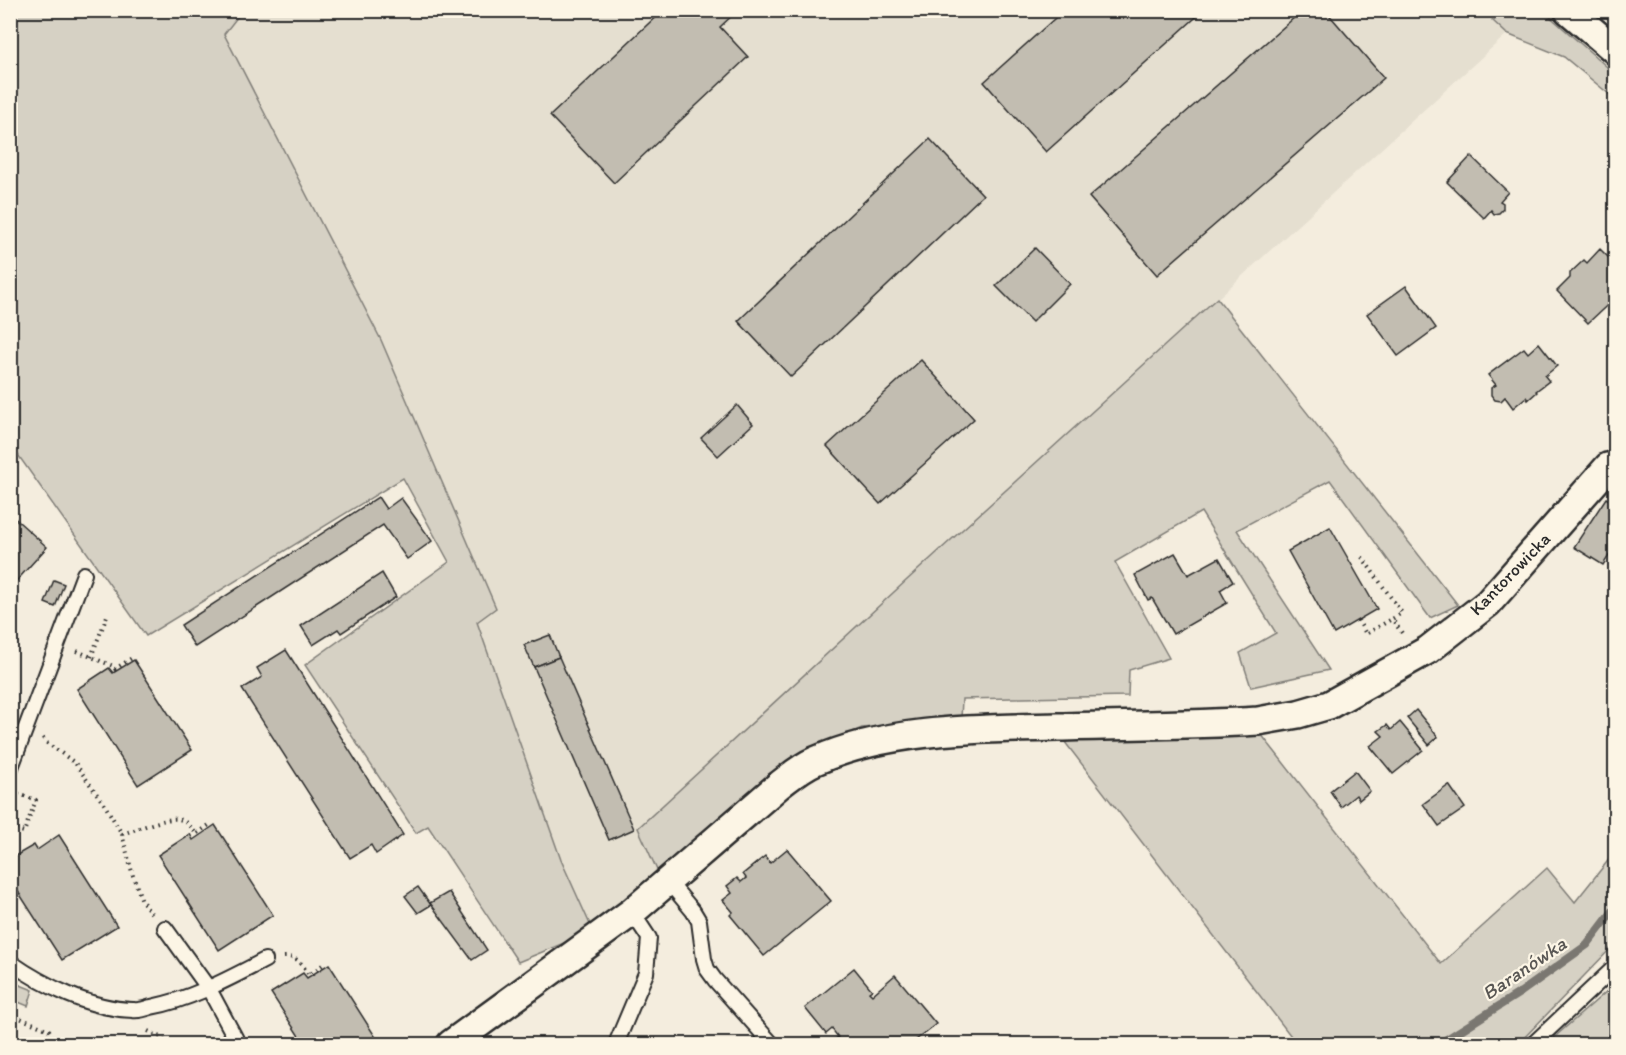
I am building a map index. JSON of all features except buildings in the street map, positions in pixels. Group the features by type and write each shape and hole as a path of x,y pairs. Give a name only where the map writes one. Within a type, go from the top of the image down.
{"street":[{"path":"1568,10 1616,51"},
{"name":"Kantorowicka","path":"452,1044 632,912 797,771 814,761 843,750 900,737 951,731 1258,721 1298,714 1329,705 1428,650 1488,603 1608,466 1616,466"}],"lane":[{"path":"10,770 84,574"},
{"path":"668,881 699,921 707,969 772,1044"},
{"path":"616,1044 646,973 649,938 632,912"},
{"path":"165,928 209,989 238,1043"},
{"path":"10,962 55,988 94,1004 134,1011 165,1005 209,989 265,960"},
{"path":"1533,1044 1616,966"}],"path":[{"path":"1358,620 1366,634 1402,613 1362,557"},
{"path":"106,616 91,657 115,669 132,658"},
{"path":"1392,619 1402,633"},
{"path":"40,731 47,743 75,763 122,834 170,819 185,822 196,834 212,823"},
{"path":"10,828 24,832 36,800 16,793 19,786"},
{"path":"10,1014 49,1030 51,1033 48,1044"}],"shaded area":[{"path":"242,10 1481,10 1507,34 638,828 661,879 593,931 561,860 477,621 496,607 381,340 224,34"},
{"path":"10,11 242,11 224,34 381,340 496,608 477,622 561,860 593,931 518,962 428,826 416,833 305,665 449,562 403,478 146,636 11,445"},
{"path":"1510,11 1547,14 1615,74 1615,99 1564,57 1507,34 1492,20"},
{"path":"1217,298 1458,605 1430,618 1330,480 1237,530 1329,670 1251,687 1240,653 1276,633 1201,512 1115,562 1169,658 1129,670 1128,696 962,699 961,719 923,720 862,728 806,751 661,879 638,828"},
{"path":"1261,734 1441,964 1547,868 1575,902 1615,852 1615,944 1518,1044 1297,1044 1061,737"},
{"path":"10,981 33,990 28,1006 11,999"},
{"path":"1615,984 1615,1044 1549,1044 1558,1034"}],"waterway":[{"name":"Baranówka","path":"1439,1044 1521,992 1587,945 1616,907"}]}
